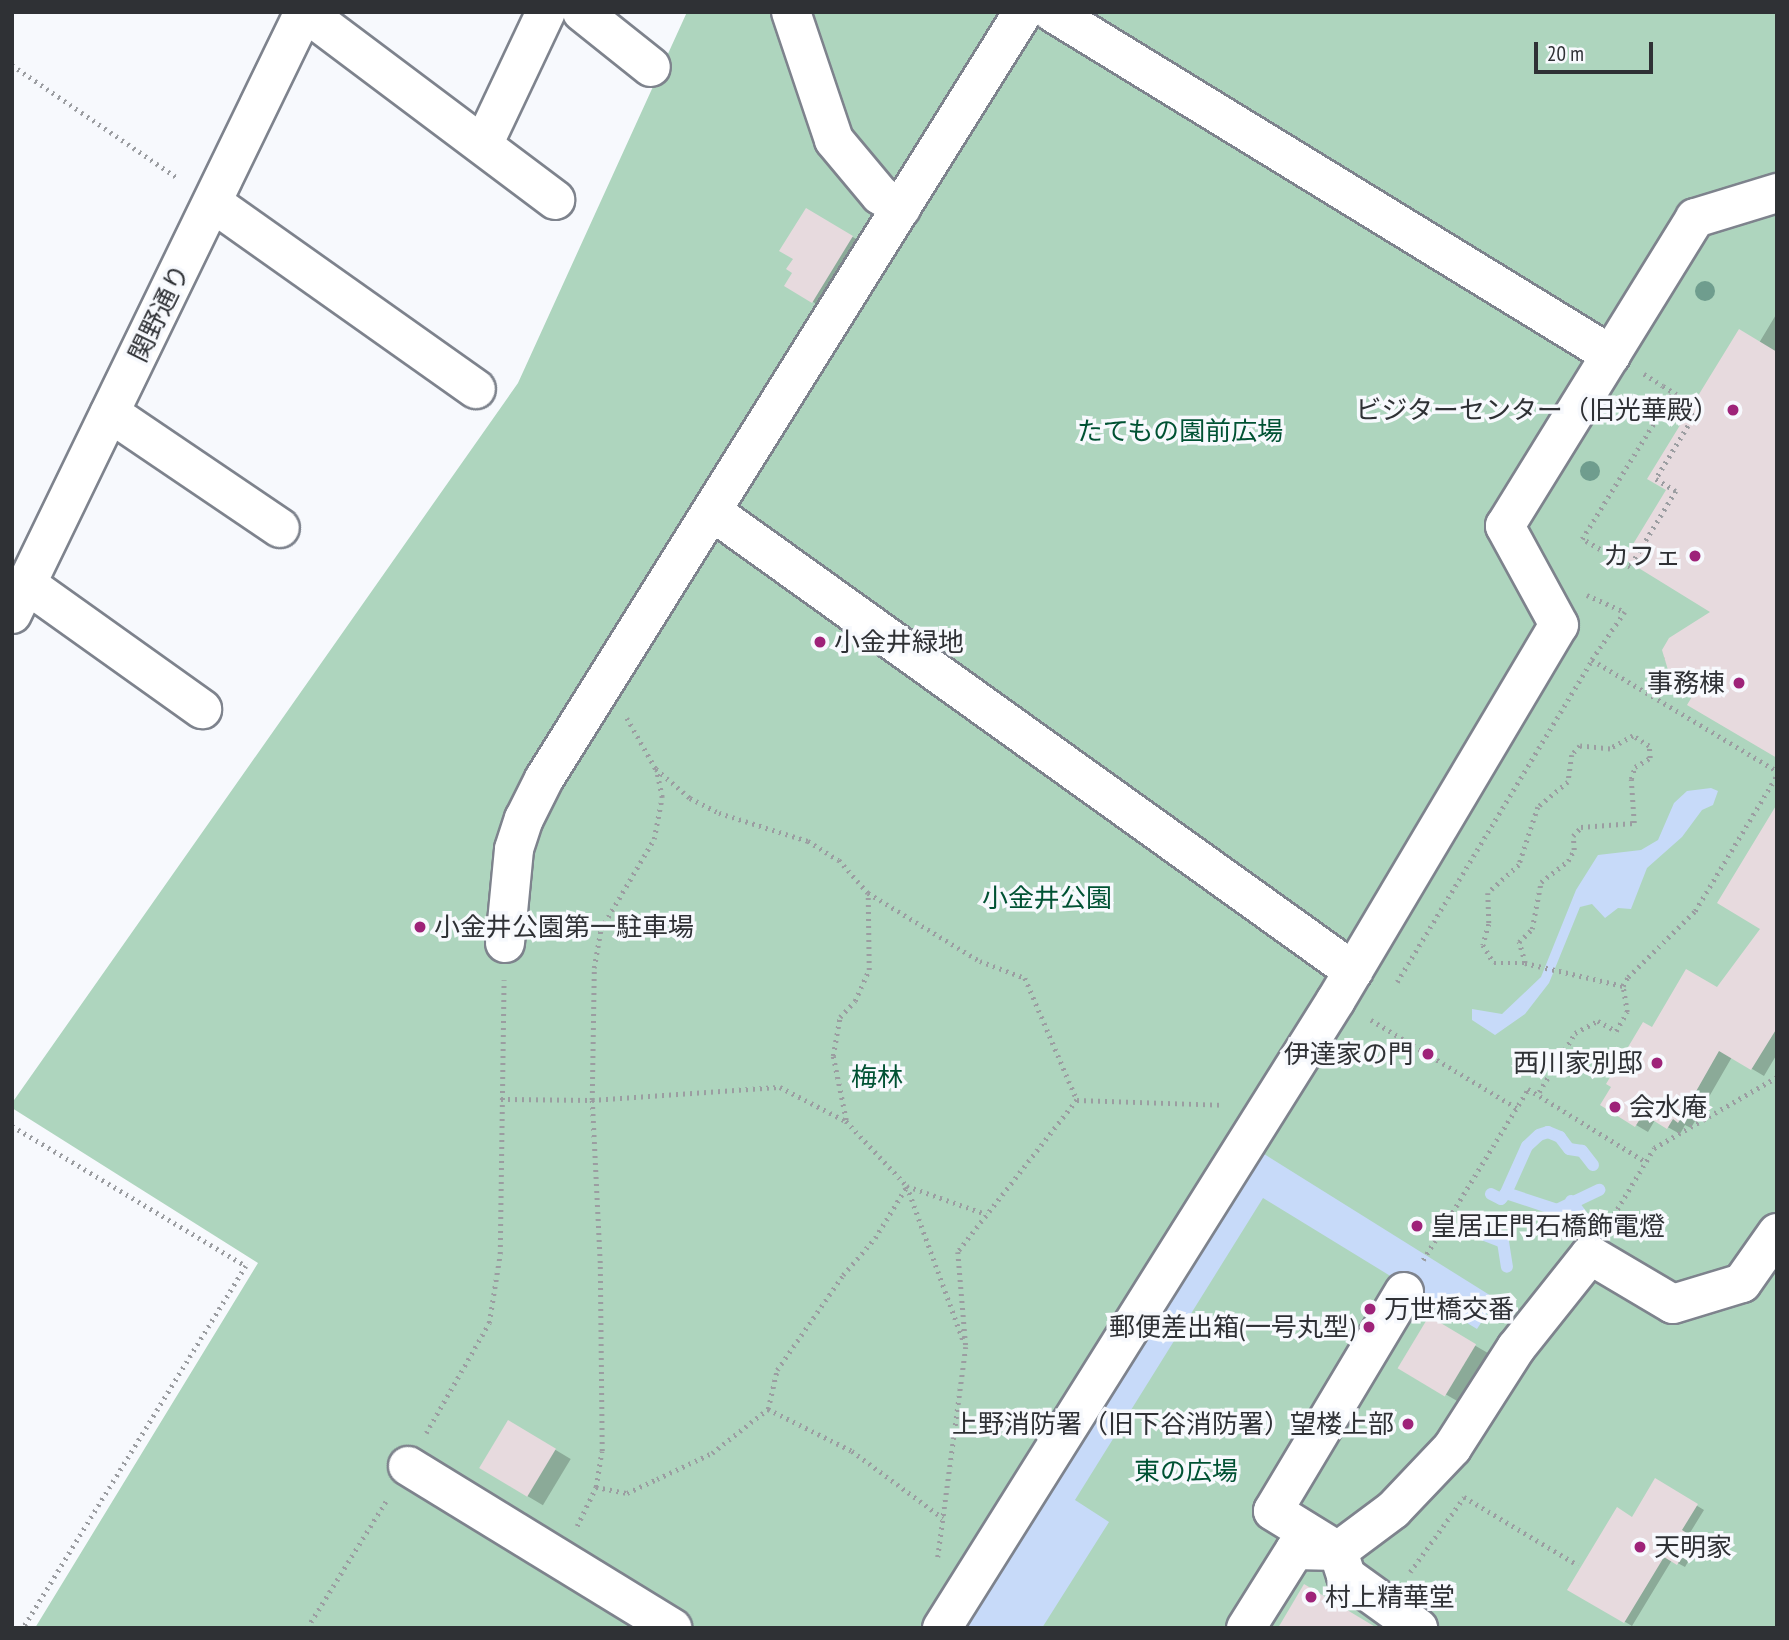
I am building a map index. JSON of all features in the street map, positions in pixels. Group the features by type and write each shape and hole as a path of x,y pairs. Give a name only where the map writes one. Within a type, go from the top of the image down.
{"street":[{"path":"304,12 555,200"},
{"name":"関野通り","path":"20,599 304,12"},
{"path":"482,145 546,12"},
{"path":"582,12 652,67"},
{"path":"791,12 834,140 880,195 901,208"},
{"path":"505,943 514,849 524,819 605,680 713,512 1023,12"},
{"path":"1052,12 1611,355"},
{"path":"942,1628 1344,985 1559,625 1542,589 1505,526 1695,218 1777,193"},
{"path":"213,203 476,389"},
{"path":"110,413 280,528"},
{"path":"713,512 1344,985"},
{"path":"20,599 202,709"},
{"path":"1245,1628 1295,1549 1338,1550 1392,1510 1452,1448 1516,1348 1590,1255 1673,1304 1742,1283 1777,1233"},
{"path":"1404,1292 1273,1511 1338,1550 1346,1576 1385,1607 1418,1628"},
{"path":"408,1466 672,1628"}],"path":[{"path":"12,65 213,203"},
{"path":"1673,392 1699,408 1656,479 1676,491 1630,567 1582,539 1673,392"},
{"path":"1394,986 1592,660 1625,612 1572,590 1542,589"},
{"path":"1539,1092 1575,1033 1598,1021 1616,1031 1627,1012 1623,986 1638,963 1695,911 1777,773 1592,660"},
{"path":"563,1559 596,1486 603,1409 592,1100 594,968 601,929 654,839 663,797 656,769 605,680"},
{"path":"1525,964 1519,942 1532,929 1541,882 1568,861 1574,850 1573,836 1581,827 1634,823 1630,812 1631,779 1635,767 1650,758 1649,746 1633,736 1610,749 1580,746 1572,755 1567,782 1538,807 1519,865 1488,893 1489,924 1483,945 1494,963 1525,964 1623,986"},
{"path":"656,769 690,798 719,813 808,841 839,860 868,894 980,961 1025,978 1077,1100"},
{"path":"846,1121 833,1056 840,1017 855,1001 869,970 868,894"},
{"path":"307,1628 408,1466 489,1323 500,1254 505,943"},
{"path":"1344,985 1373,1021 1517,1108"},
{"path":"1373,1021 1380,1010"},
{"path":"1590,1255 1654,1148 1777,1077"},
{"path":"501,1099 592,1100 780,1087 846,1121 881,1164 907,1186 986,1214"},
{"path":"1427,1254 1528,1089 1646,1162"},
{"path":"1077,1100 1270,1104"},
{"path":"938,1560 966,1347 958,1252 1077,1100"},
{"path":"12,1126 246,1266 23,1628"},
{"path":"596,1486 627,1493 712,1453 768,1409 777,1370 843,1275 875,1238 907,1186"},
{"path":"907,1186 966,1347"},
{"path":"768,1409 852,1451 944,1518"},
{"path":"1385,1607 1464,1497 1578,1565"}],"green space":[{"name":"小金井公園","path":"687,12 1777,12 1777,1628 35,1628 258,1263 12,1108 12,1103 518,383"}],"water":[{"path":"1711,788 1718,791 1713,805 1702,810 1682,837 1647,868 1631,909 1618,908 1605,918 1592,904 1580,907 1549,983 1525,1014 1495,1035 1472,1020 1472,1009 1502,1014 1541,977 1576,890 1598,855 1641,850 1658,840 1674,803 1687,791"},
{"path":"1261,1152 1496,1299 1477,1329 1263,1198 1075,1500 1109,1522 1042,1628 965,1628"}],"building":[{"path":"806,208 853,236 812,303 784,286 792,273 786,269 793,259 779,251"},
{"path":"1739,329 1777,352 1777,758 1687,705 1696,690 1668,670 1662,650 1669,638 1710,612 1624,559 1666,490 1647,479"},
{"path":"1777,804 1777,1028 1751,1070 1719,1051 1678,1123 1673,1119 1667,1129 1643,1114 1635,1127 1600,1105 1611,1087 1606,1084 1643,1022 1652,1027 1686,969 1717,987 1760,929 1717,903"},
{"path":"1429,1316 1476,1344 1445,1397 1398,1368"},
{"path":"508,1420 556,1449 527,1497 479,1468"},
{"name":"天明家","path":"1655,1478 1698,1504 1682,1530 1693,1537 1677,1565 1664,1557 1624,1623 1567,1590 1617,1507 1632,1517"},
{"name":"村上精華堂","path":"1304,1584 1377,1628 1278,1628"}],"waterway":[{"path":"1593,1165 1582,1151 1569,1149 1560,1137 1548,1132 1539,1135 1527,1146 1506,1193 1557,1210 1599,1190"},
{"path":"1491,1194 1501,1199 1506,1193"},
{"path":"1571,1201 1584,1218"},
{"path":"1473,1222 1482,1234 1503,1242 1507,1267"}],"place":[{"name":"ビジターセンター（旧光華殿）","path":"1733,410"},
{"name":"カフェ","path":"1695,556"},
{"name":"小金井緑地","path":"820,642"},
{"name":"事務棟","path":"1739,683"},
{"name":"小金井公園第一駐車場","path":"420,927"},
{"name":"伊達家の門","path":"1428,1054"},
{"name":"西川家別邸","path":"1657,1063"},
{"name":"会水庵","path":"1615,1107"},
{"name":"皇居正門石橋飾電燈","path":"1417,1226"},
{"name":"万世橋交番","path":"1370,1309"},
{"name":"郵便差出箱(一号丸型)","path":"1369,1327"},
{"name":"上野消防署（旧下谷消防署）望楼上部","path":"1408,1424"},
{"name":"天明家","path":"1640,1547"},
{"name":"村上精華堂","path":"1311,1597"}],"park label":[{"name":"たてもの園前広場","path":"1180,431"},
{"name":"梅林","path":"877,1077"},
{"name":"東の広場","path":"1186,1471"}]}
